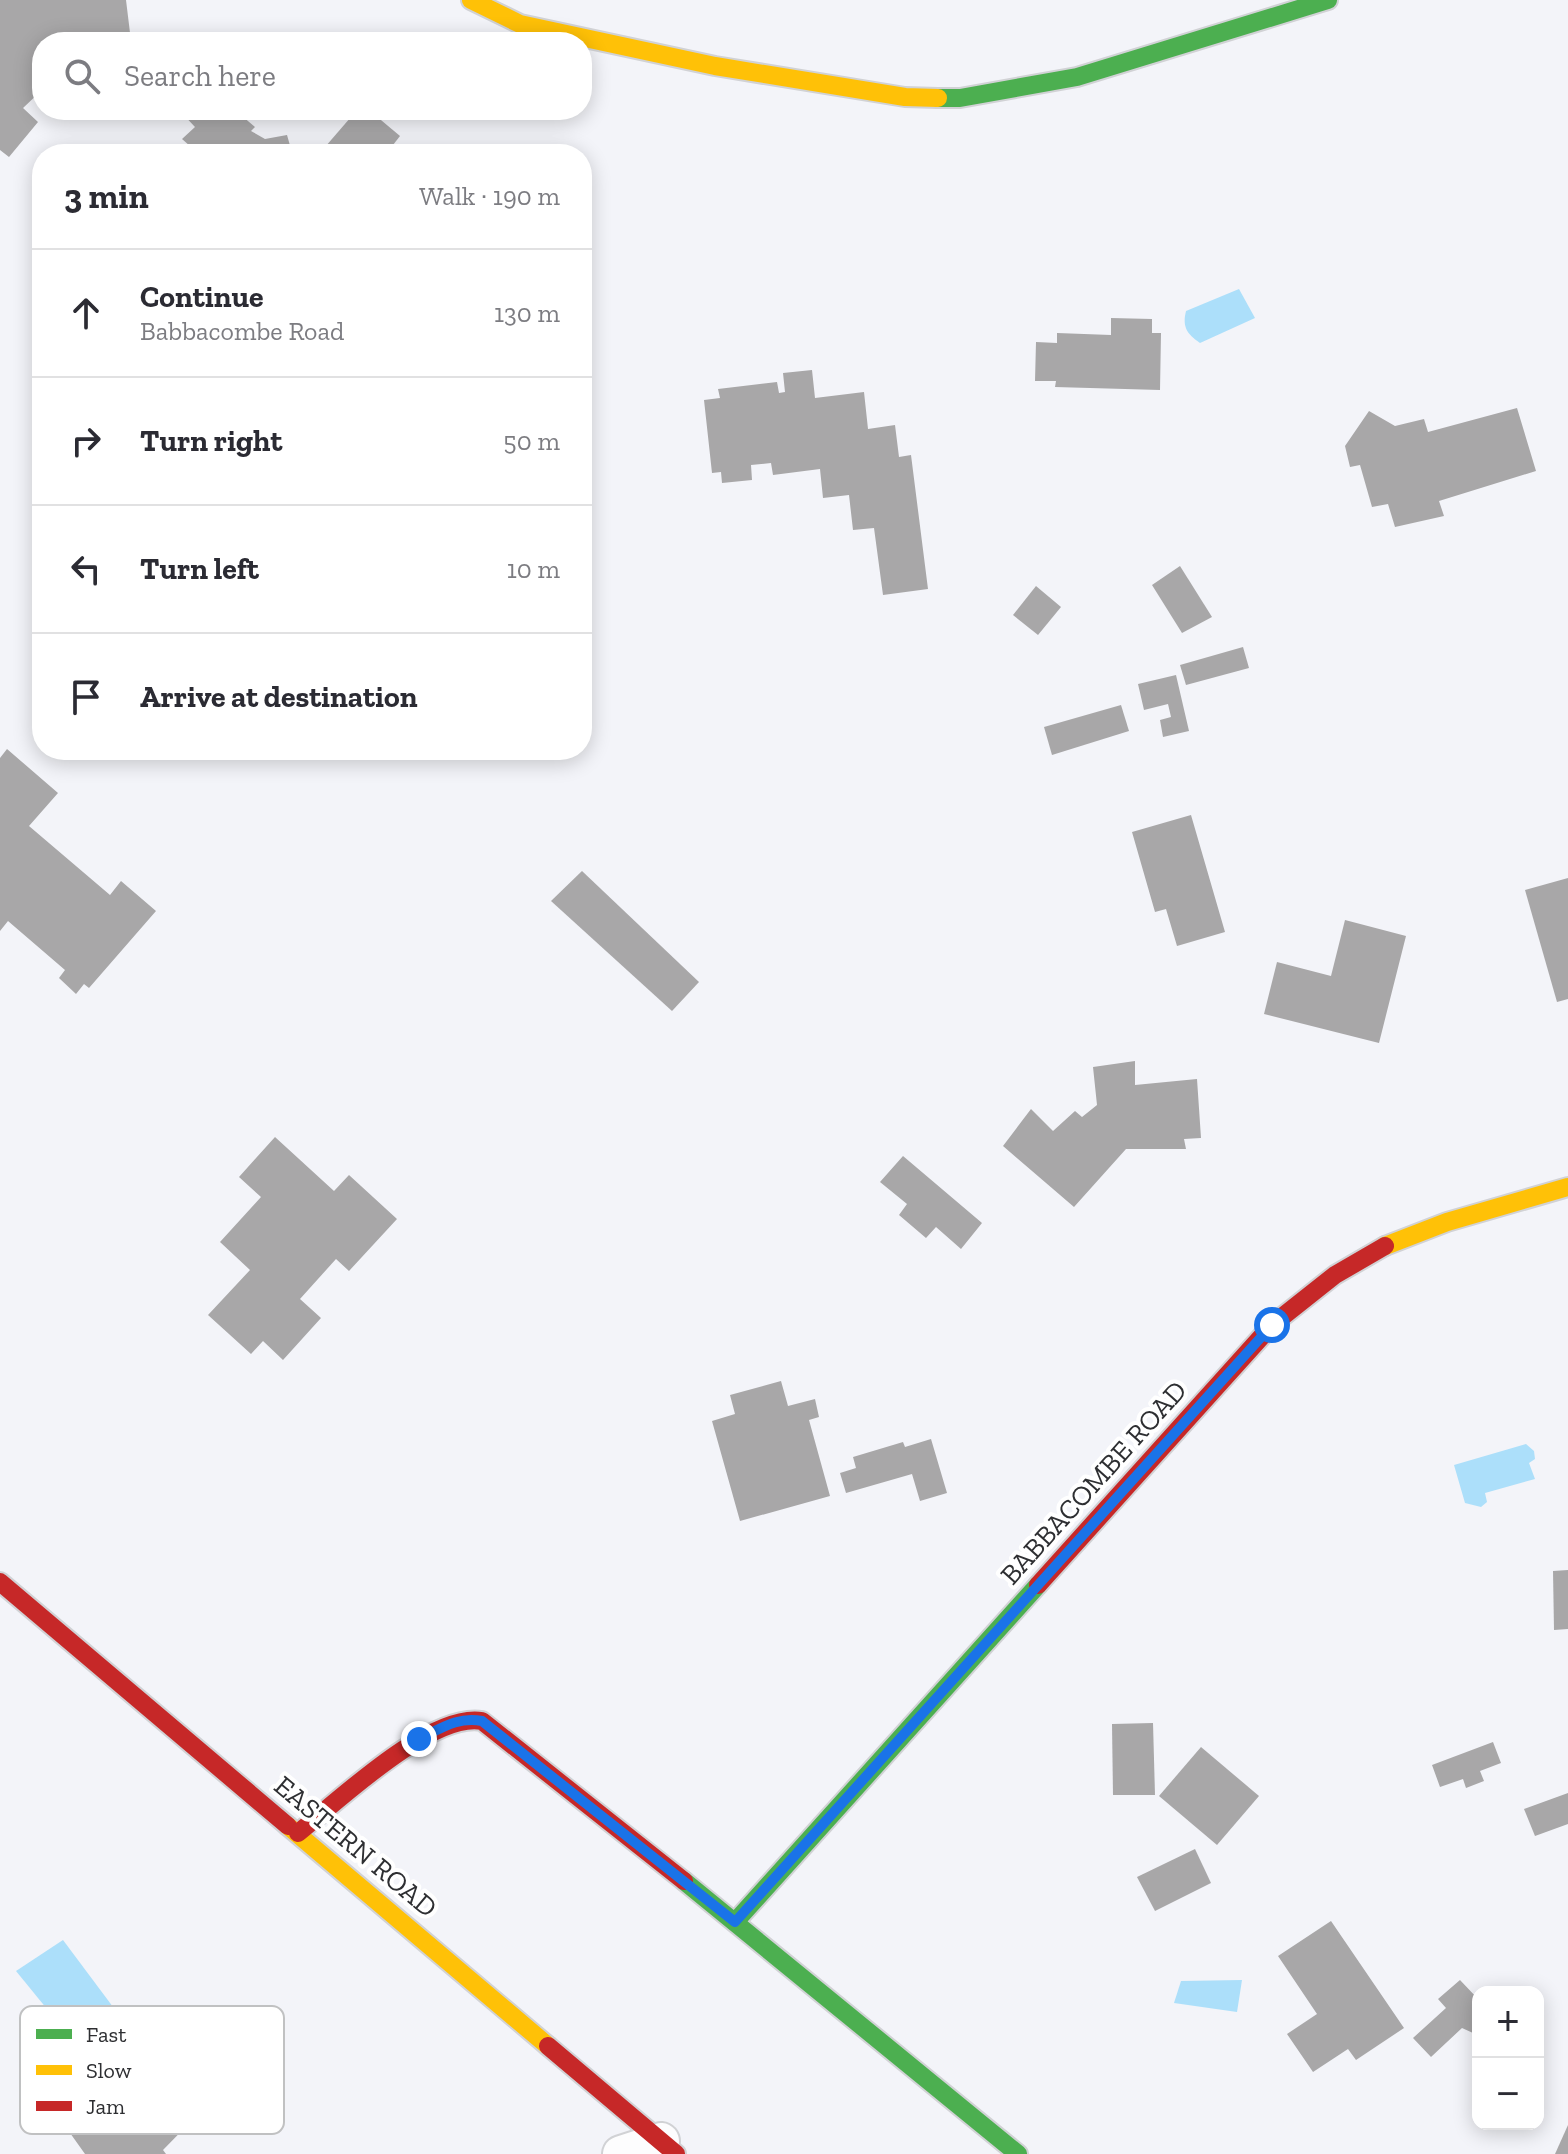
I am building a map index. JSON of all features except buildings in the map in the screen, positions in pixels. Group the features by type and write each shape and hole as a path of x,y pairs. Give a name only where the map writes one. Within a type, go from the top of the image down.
{"street":[{"path":"471,0 520,24 557,32"},
{"path":"592,40 715,66 905,97 960,98 1077,77 1328,0"},
{"name":"BABBACOMBE ROAD","path":"735,1922 1272,1325 1325,1283 1373,1251 1438,1225 1568,1187"},
{"name":"EASTERN ROAD","path":"0,1582 668,2148"},
{"path":"298,1833 419,1739 468,1718 482,1721 735,1922 1018,2154"},
{"path":"621,2154 668,2148"}],"water":[{"path":"1239,289 1255,318 1200,343 1185,326 1186,311"},
{"path":"1526,1444 1534,1451 1535,1459 1529,1463 1535,1479 1485,1493 1487,1502 1481,1507 1465,1503 1454,1465"},
{"path":"63,1940 112,2006 45,2006 16,1971"},
{"path":"1242,1980 1237,2012 1174,2003 1181,1981"}],"traffic: fast":[{"path":"938,98 960,98 1077,77 1328,0"},
{"path":"735,1922 1038,1585"},
{"path":"684,1881 1018,2154"}],"traffic: slow":[{"path":"471,0 520,24 557,32"},
{"path":"592,40 715,66 905,97 938,98"},
{"path":"1385,1246 1447,1222 1568,1187"},
{"path":"288,1826 548,2046"}],"traffic: jam":[{"path":"1038,1585 1272,1325 1335,1275 1385,1246"},
{"path":"0,1582 288,1826"},
{"path":"298,1833 360,1781 412,1744 437,1730 461,1722 482,1721 684,1881"},
{"path":"548,2046 676,2154"}],"route":[{"path":"419,1739 468,1718 482,1721 735,1922 1272,1325"}]}
